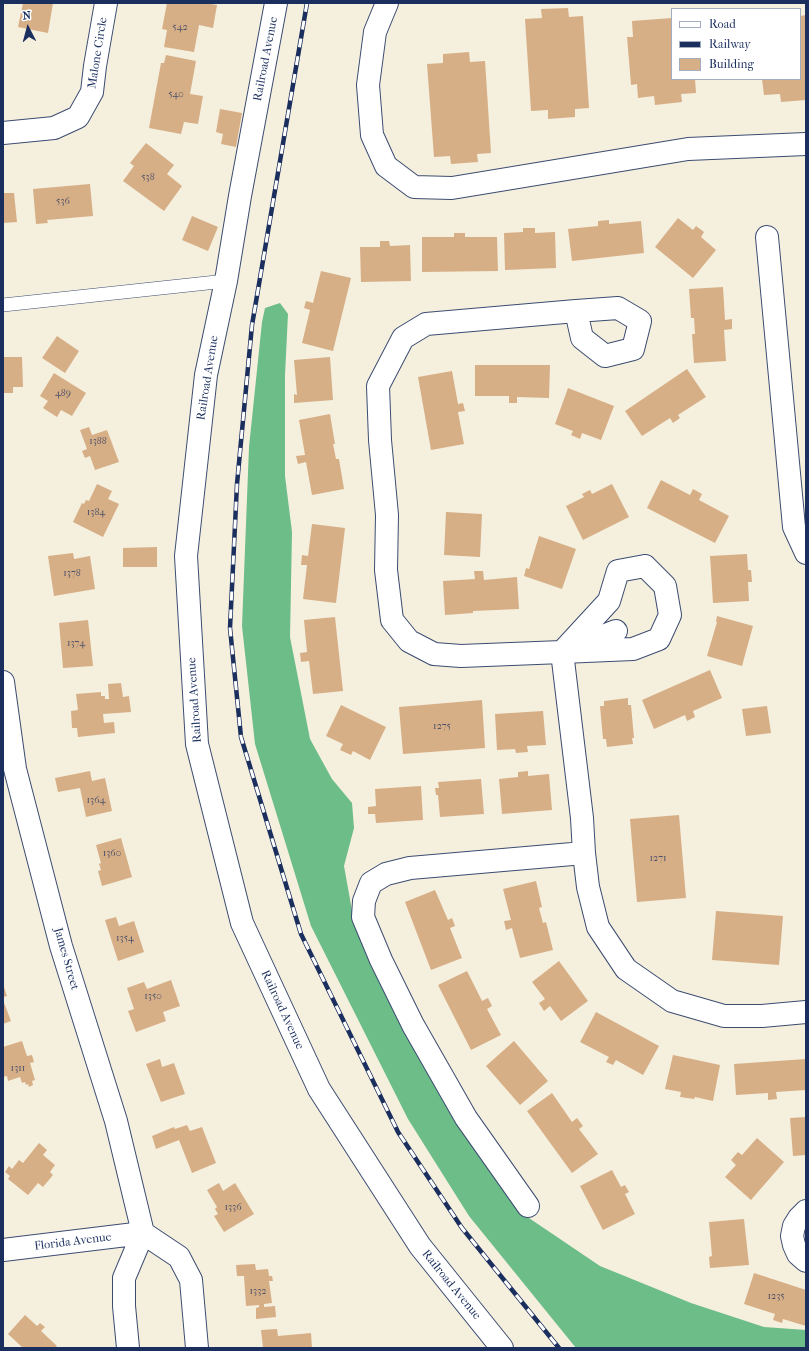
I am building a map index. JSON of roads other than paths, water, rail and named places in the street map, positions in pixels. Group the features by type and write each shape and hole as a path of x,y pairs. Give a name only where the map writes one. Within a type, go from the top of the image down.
{"street":[{"name":"Malone Circle","path":"3,133 54,128 78,117 92,92 106,3"},
{"name":"Railroad Avenue","path":"276,3 240,196 226,281 206,375 186,556 197,744 242,923 319,1089 420,1246 502,1348"},
{"path":"387,3 375,32 368,85 372,135 386,166 414,187 452,188 688,149 806,144"},
{"path":"767,237 794,527 806,553"},
{"path":"576,311 426,324 403,338 378,386 380,440 387,515 386,570 392,620 409,641 434,654 461,656 562,652 633,649 659,639 670,615 665,586 645,566 618,571 609,601 562,652 582,818 588,886 598,927 626,969 672,1001 724,1016 762,1016 806,1012"},
{"path":"562,652 616,631"},
{"name":"James Street","path":"3,682 17,777 61,946 116,1121 143,1233"},
{"path":"528,1206 466,1118 413,1025 381,960 363,917 364,901 371,883 386,874 410,868 584,853"},
{"path":"806,1212 799,1218 794,1226 792,1236 798,1254 806,1261"},
{"path":"128,1348 124,1306 124,1278 143,1233 179,1257 192,1280 197,1348"},
{"name":"Florida Avenue","path":"3,1250 143,1233"}],"lane":[{"path":"3,305 226,281"}],"railway":[{"path":"307,3 252,325 237,484 230,628 241,737 301,934 398,1132 462,1228 559,1348"}]}
